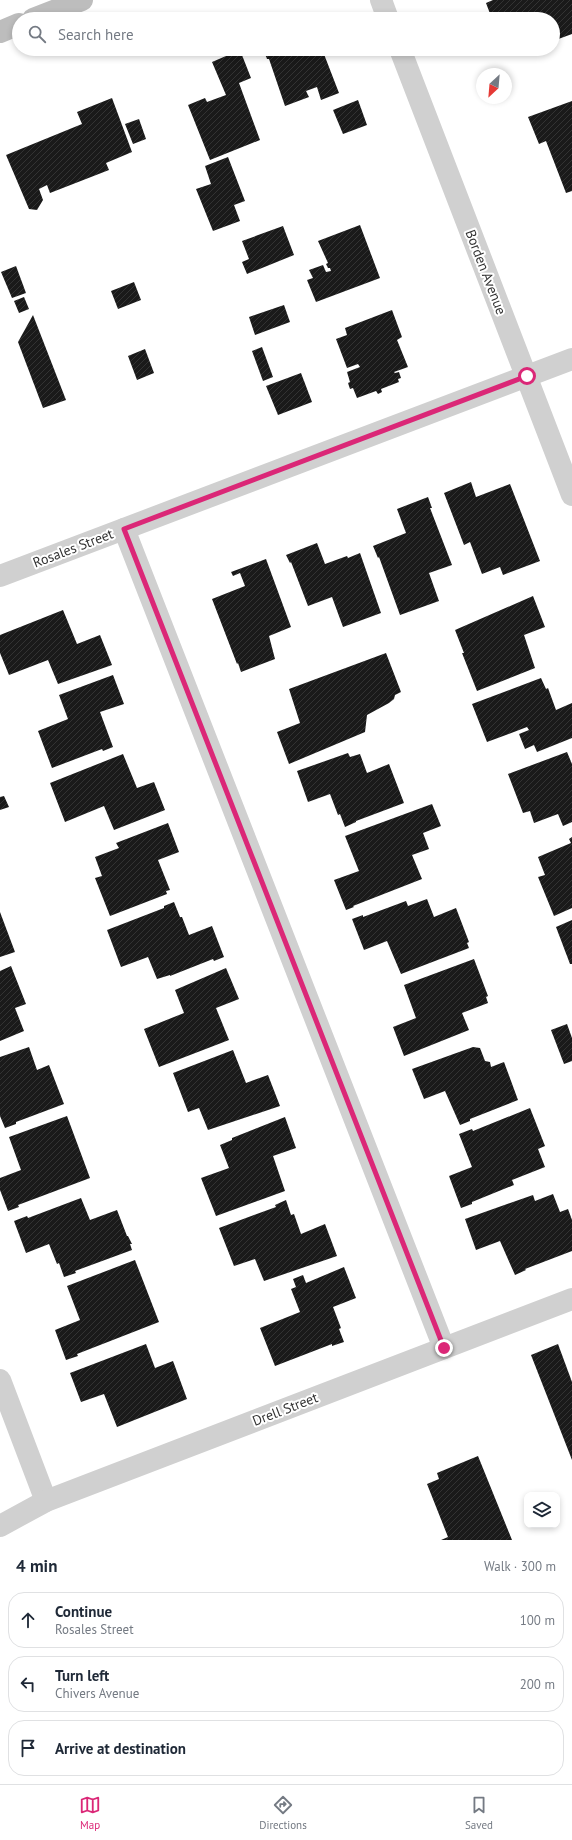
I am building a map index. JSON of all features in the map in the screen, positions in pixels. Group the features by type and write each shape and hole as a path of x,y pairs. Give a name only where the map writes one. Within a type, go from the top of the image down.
{"street":[{"path":"51,12 82,0"},
{"path":"381,0 385,12"},
{"path":"0,32 12,27"},
{"name":"Borden Avenue","path":"403,56 572,495"},
{"name":"Rosales Street","path":"0,576 572,359"},
{"path":"124,529 444,1348"},
{"name":"Drell Street","path":"0,1526 46,1501 572,1299"},
{"path":"0,1380 46,1501"}],"building":[{"path":"493,0 572,0 572,34 560,38 560,12 489,12 486,3"},
{"path":"226,56 242,56 251,78 239,83 260,140 210,160 188,105 205,98 207,102 226,95 212,62"},
{"path":"266,56 325,56 339,93 321,100 317,87 306,91 309,97 285,106 269,59 267,59"},
{"path":"112,98 132,152 106,163 109,170 50,193 47,185 39,189 43,200 37,210 29,209 6,155 82,124 77,112"},
{"path":"358,100 367,125 343,134 333,110"},
{"path":"572,101 572,191 566,193 546,141 539,144 528,117"},
{"path":"139,119 146,139 133,144 125,124"},
{"path":"228,157 245,201 234,205 240,221 213,231 196,189 211,184 205,166"},
{"path":"360,225 380,278 316,302 307,280 313,278 309,270 323,265 326,272 331,271 326,264 328,263 318,241"},
{"path":"283,226 294,255 247,274 242,262 249,259 242,241"},
{"path":"16,266 26,293 12,298 1,272"},
{"path":"134,282 141,300 118,309 111,291"},
{"path":"24,297 29,309 19,313 14,301"},
{"path":"284,305 290,322 255,335 249,317"},
{"path":"392,310 402,337 397,340 408,367 394,372 399,372 401,378 398,379 399,382 381,389 382,392 378,394 376,391 357,398 353,388 350,389 348,383 350,382 347,372 360,367 358,364 347,368 336,339 347,335 345,328"},
{"path":"33,315 66,400 43,408 18,342"},
{"path":"262,347 273,377 263,381 252,351"},
{"path":"145,349 154,373 137,380 128,356"},
{"path":"301,373 312,402 278,415 266,386"},
{"path":"471,482 476,497 510,484 540,561 503,575 500,567 482,574 470,542 464,545 444,493"},
{"path":"428,497 432,508 430,508 452,565 429,573 439,601 400,615 379,557 378,558 373,546 406,533 397,509"},
{"path":"317,543 325,564 360,553 381,613 343,627 332,597 308,606 291,562 290,563 286,555"},
{"path":"266,559 291,627 269,636 275,659 241,672 212,599 245,586 240,573 233,576 231,572"},
{"path":"533,596 545,627 524,635 535,668 477,691 462,653 464,653 455,630"},
{"path":"63,610 77,644 100,635 112,665 58,684 48,660 9,675 0,653 0,635"},
{"path":"386,653 401,692 395,695 394,699 389,703 367,715 365,732 289,764 277,732 300,723 289,689"},
{"path":"113,675 124,704 100,712 113,747 103,751 102,749 52,768 38,731 68,719 59,695"},
{"path":"541,678 546,689 548,688 556,710 572,703 572,738 537,752 534,745 525,749 519,734 529,730 527,727 487,742 472,704"},
{"path":"567,752 572,764 572,822 563,826 558,814 534,823 530,811 523,813 508,774"},
{"path":"348,753 350,757 360,754 367,773 389,764 404,803 356,821 345,827 340,814 338,815 330,794 308,802 297,771"},
{"path":"123,754 137,788 154,782 165,810 114,830 104,806 65,822 50,783"},
{"path":"4,796 9,807 0,810 0,797"},
{"path":"432,804 441,826 423,833 429,849 412,855 422,879 346,910 334,880 359,871 345,836"},
{"path":"168,823 179,852 158,860 170,890 166,891 167,894 110,916 95,878 102,876 95,857 119,848 116,843"},
{"path":"572,837 572,908 554,916 538,877 545,875 538,857 571,843 569,839"},
{"path":"427,899 434,917 456,908 469,942 467,943 469,948 401,974 387,941 364,950 352,919 363,915 363,917 406,901 408,906"},
{"path":"174,902 189,935 212,926 224,957 214,961 213,959 170,976 157,979 148,957 121,967 107,930 164,908 164,906"},
{"path":"0,912 15,952 0,957"},
{"path":"572,920 572,964 570,964 556,927"},
{"path":"474,959 488,996 486,997 488,1003 462,1013 469,1030 404,1056 393,1027 416,1018 404,985"},
{"path":"11,966 26,1004 15,1008 24,1031 0,1041 0,971"},
{"path":"226,968 239,999 216,1008 229,1040 159,1067 144,1029 184,1013 175,990"},
{"path":"567,1024 572,1038 572,1061 564,1064 551,1030"},
{"path":"29,1047 37,1070 49,1065 64,1104 16,1122 16,1124 5,1128 0,1116 0,1057"},
{"path":"473,1047 480,1048 485,1061 490,1062 491,1067 504,1062 518,1100 470,1119 470,1121 460,1125 445,1091 424,1099 412,1069"},
{"path":"233,1050 246,1083 268,1075 280,1106 208,1130 199,1108 188,1112 173,1073"},
{"path":"530,1108 545,1146 538,1149 545,1167 512,1180 514,1185 461,1208 449,1176 472,1167 459,1134 472,1129 473,1131"},
{"path":"67,1116 90,1178 18,1205 19,1207 8,1211 0,1190 0,1178 21,1170 9,1137"},
{"path":"285,1117 296,1148 273,1156 285,1191 216,1216 201,1178 229,1168 220,1145 232,1140 232,1138"},
{"path":"553,1194 560,1212 568,1209 572,1220 572,1251 525,1269 526,1270 515,1275 500,1241 476,1250 465,1219 533,1195 535,1201"},
{"path":"81,1198 90,1220 117,1210 127,1236 132,1244 130,1244 132,1250 75,1271 76,1273 64,1277 59,1263 57,1264 49,1244 26,1253 14,1221 27,1216 28,1218"},
{"path":"286,1200 291,1215 294,1214 301,1234 325,1224 337,1256 264,1281 255,1259 234,1266 219,1228 276,1207 275,1205"},
{"path":"135,1260 159,1322 77,1354 78,1356 66,1360 55,1330 80,1320 67,1286"},
{"path":"344,1267 356,1298 333,1307 341,1328 339,1329 344,1342 332,1346 332,1344 275,1366 260,1328 300,1312 291,1289 296,1287 293,1279 303,1275 306,1283"},
{"path":"146,1344 155,1368 173,1361 187,1399 117,1427 104,1394 81,1402 70,1373"},
{"path":"558,1344 572,1382 572,1460 531,1355"},
{"path":"478,1456 512,1540 441,1540 448,1537 427,1484 439,1479 437,1473"}],"route":[{"path":"444,1348 124,529 527,376"}]}
